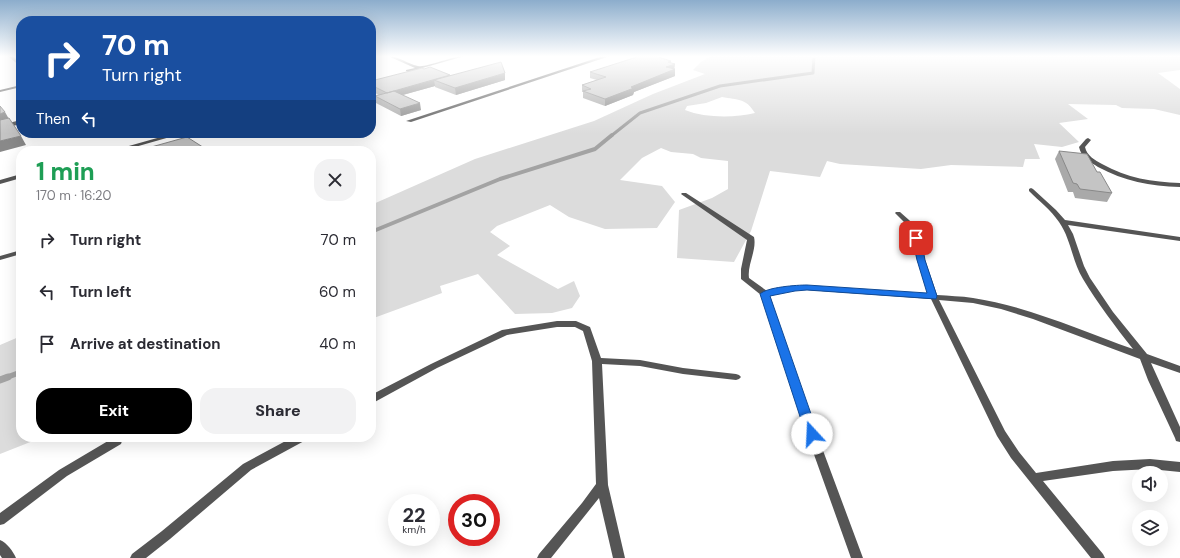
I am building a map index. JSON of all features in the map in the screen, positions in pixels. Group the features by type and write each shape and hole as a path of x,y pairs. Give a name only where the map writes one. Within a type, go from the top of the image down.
{"street":[{"path":"409,121 528,82"},
{"path":"0,91 16,87"},
{"path":"0,127 16,123"},
{"path":"133,146 162,138"},
{"path":"1088,140 1082,147 1083,152 1088,158 1114,173 1128,179 1151,183 1180,185"},
{"path":"0,182 16,177"},
{"path":"1172,185 1180,193"},
{"path":"1031,190 1054,210 1063,222 1086,278 1110,314 1144,357 1180,438"},
{"path":"684,194 751,239 751,246 744,272 745,279 765,294 807,420 858,558"},
{"path":"898,213 914,228 921,260 933,296 1001,433 1015,454 1099,558"},
{"path":"1063,222 1180,239"},
{"path":"0,258 16,253"},
{"path":"765,294 795,288 807,288 973,300 1004,307 1036,317 1180,370"},
{"path":"376,397 434,366 505,332 531,327 576,324 587,329 597,361 602,485 619,558"},
{"path":"597,361 640,363 736,378"},
{"path":"0,520 63,473 115,442"},
{"path":"136,558 166,535 247,467 293,442"},
{"path":"1034,478 1113,466 1150,464 1180,467"},
{"path":"543,558 586,507 602,485"},
{"path":"0,546 10,558"}],"shaded area":[{"path":"684,82 1170,82 1180,89 1180,115 1154,109 1122,108 1116,105 1068,104 1088,119 1059,123 1079,142 1062,147 1034,144 1040,159 1025,159 1023,167 951,165 921,169 840,164 827,161 820,177 770,171 751,231 734,262 677,258 679,210 712,198 728,189 728,161 701,158 693,154 671,152 661,148 642,158 620,180 662,186 675,202 657,228 605,229 569,217 550,205 497,226 490,232 510,246 497,255 558,289 574,281 580,296 572,308 552,313 515,314 478,274 440,286 442,293 376,317 376,203 475,159 594,121 653,94","holes":["722,97 737,99 745,102 755,113 738,116 710,116 685,110 687,106 706,103"]},
{"path":"16,338 16,442 30,442 0,454 0,345"}],"building":[{"path":"376,82 425,82 394,91 420,103 400,109 376,96 387,93 376,88"},
{"path":"439,82 475,82 455,88"},
{"path":"591,82 643,82 631,87 634,88 605,99 583,91 591,89 582,85"},
{"path":"0,106 5,112 0,114"},
{"path":"9,118 16,128 16,137 0,141 0,120"},
{"path":"189,138 201,146 155,146"},
{"path":"1059,151 1087,154 1097,172 1100,172 1112,193 1080,189 1077,184 1073,183"}],"waterway":[{"path":"611,136 640,113 720,86 748,82"},
{"path":"376,230 500,179 595,149 612,135"},
{"path":"5,378 16,374"},
{"path":"0,380 8,377"}],"route":[{"path":"812,434 765,294 795,288 807,288 933,296 921,260 916,238"}]}
